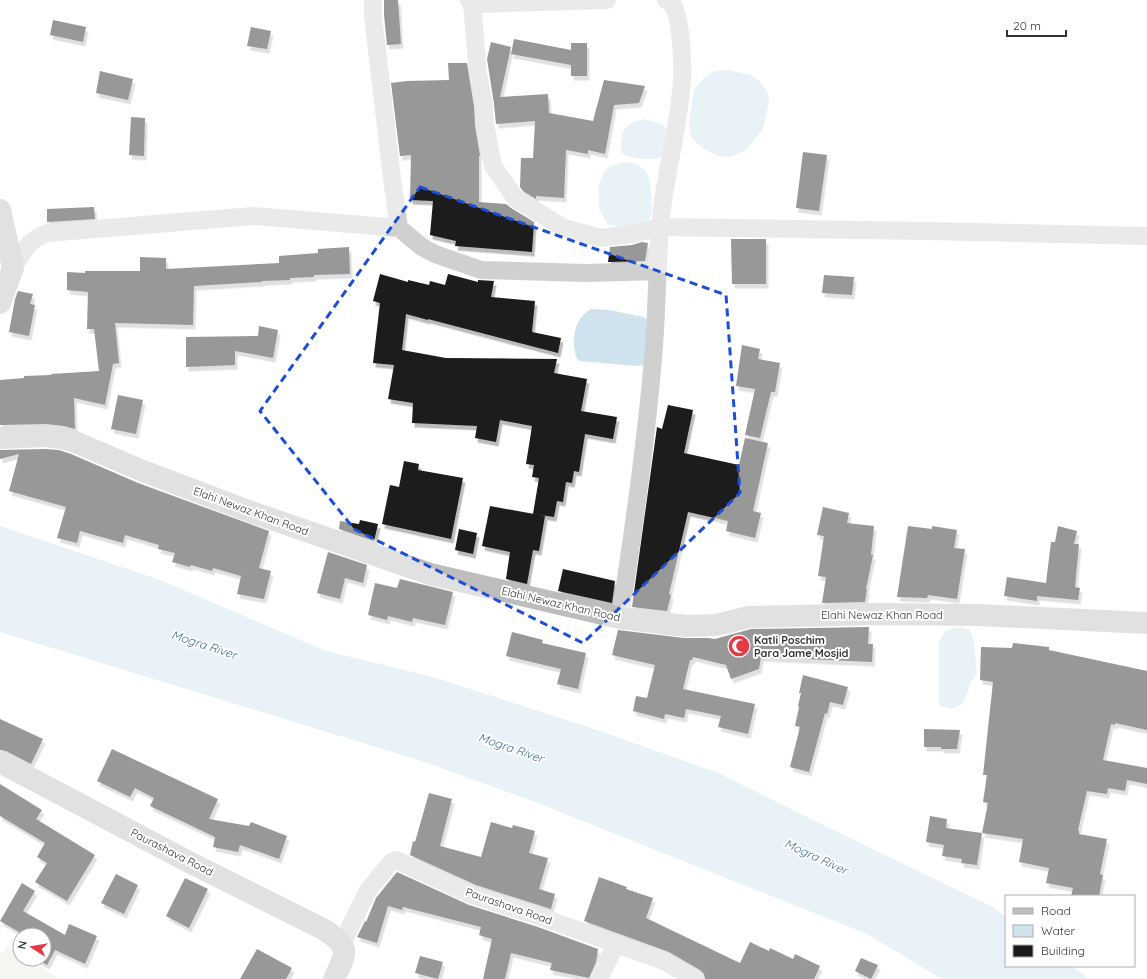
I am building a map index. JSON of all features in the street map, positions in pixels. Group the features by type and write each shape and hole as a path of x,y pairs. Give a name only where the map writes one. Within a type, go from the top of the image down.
{"street":[{"path":"373,0 373,16 399,228"},
{"path":"607,0 480,4 470,2 478,74 484,106 485,124 493,166 516,199 564,228 601,238 632,234 660,227 927,230 1147,236"},
{"path":"620,618 637,507 646,426 654,346 660,227 664,192 677,119 682,79 678,17 673,5 666,0"},
{"path":"0,210 13,268"},
{"path":"0,303 13,268 27,246 36,237 46,233 253,216 399,228 422,247 435,254 481,270 586,273 658,271"},
{"name":"Elahi Newaz Khan Road","path":"0,438 45,436 62,438 229,504 430,574 620,618 686,626 716,625 749,617 879,614 978,615 1147,623"},
{"name":"Paurashava Road","path":"0,762 180,858 326,930 339,939 345,956 334,979"},
{"name":"Paurashava Road","path":"342,944 367,892 391,862 396,860 472,895 541,917 664,962 695,979"},
{"path":"599,979 616,944"}],"highlighted area":[{"path":"420,187 726,295 740,493 583,643 354,529 260,411"}],"shaded area":[{"path":"7,945 12,948 12,967 41,967 59,979 0,979 0,955"}],"water":[{"path":"728,70 751,75 759,80 768,93 769,101 763,129 747,149 731,157 718,156 702,148 691,137 689,122 694,89 705,77 715,71"},
{"path":"644,119 665,127 667,143 660,158 639,159 621,152 622,134 624,130 631,123"},
{"path":"624,162 633,163 639,166 644,169 648,175 652,200 652,212 651,217 645,224 626,227 608,225 599,208 598,187 605,170 613,165"},
{"path":"591,309 610,310 643,317 646,319 647,359 643,365 637,366 580,361 577,359 574,345 575,331 581,318"},
{"name":"Mogra River","path":"0,526 160,580 326,651 433,677 594,729 716,772 993,907 1005,916 1005,967 1073,967 1089,979 942,979 867,934 535,802 422,761 0,632"},
{"path":"961,627 970,630 974,642 977,674 970,683 968,692 962,704 952,709 940,706 939,643 947,630"}],"building":[{"path":"384,0 398,0 401,44 387,45"},
{"path":"53,20 86,27 83,42 50,35"},
{"path":"251,27 271,31 267,49 247,46"},
{"path":"514,39 571,50 571,43 587,43 587,76 571,76 571,65 511,54"},
{"path":"491,42 511,47 500,97 548,94 549,113 593,121 604,80 645,86 639,103 614,105 605,154 588,150 588,154 566,150 564,198 536,196 536,199 523,191 520,187 521,158 533,158 535,121 496,124 487,59"},
{"path":"448,63 467,63 480,156 479,202 506,204 534,222 532,252 455,246 456,241 430,235 433,201 410,200 411,155 400,156 391,83 449,80"},
{"path":"100,71 133,79 128,100 96,93"},
{"path":"131,117 145,118 144,156 129,155"},
{"path":"803,152 827,155 819,211 796,208"},
{"path":"94,207 95,219 47,222 47,209"},
{"path":"731,239 766,239 766,284 732,284"},
{"path":"642,242 648,243 645,261 608,262 610,247 632,245"},
{"path":"349,247 350,274 314,275 314,277 290,278 290,280 194,286 193,325 115,323 119,363 113,364 105,405 74,398 75,429 46,424 0,425 0,380 24,378 24,376 99,371 94,329 87,329 88,292 67,290 67,272 85,273 85,271 140,271 140,257 166,258 166,269 279,263 279,256 318,253 318,249"},
{"path":"380,274 408,282 408,280 429,285 430,281 445,285 448,274 478,282 478,280 494,281 491,297 535,301 532,332 561,338 558,353 406,314 402,350 446,358 557,359 554,373 587,379 581,411 617,417 613,439 585,434 579,472 574,471 572,483 566,482 563,502 557,501 554,517 533,514 539,478 532,477 534,465 526,464 532,426 500,420 496,442 475,438 477,426 412,423 413,403 388,399 394,365 373,363 380,303 373,301"},
{"path":"824,275 854,277 852,295 822,293"},
{"path":"18,291 33,294 30,304 35,305 29,336 9,332 15,299"},
{"path":"259,326 278,330 273,358 235,351 235,365 186,367 186,337 258,336"},
{"path":"742,345 760,349 758,359 780,363 775,392 771,392 760,438 745,435 755,389 736,386"},
{"path":"118,395 143,400 136,434 111,429"},
{"path":"668,405 693,410 684,453 739,465 745,438 768,443 753,511 761,513 755,538 726,531 728,521 688,512 669,594 671,595 667,611 632,607 657,427 662,429"},
{"path":"0,450 59,450 71,454 138,483 269,531 259,568 271,571 264,599 237,594 241,576 213,568 212,571 191,565 190,567 172,562 175,553 158,549 159,545 125,535 123,543 80,531 77,543 57,538 66,507 9,491 19,454 0,459"},
{"path":"404,461 419,464 418,470 463,478 451,539 382,524 390,485 399,487"},
{"path":"490,506 545,516 539,551 533,550 527,584 506,579 510,552 482,546"},
{"path":"823,507 849,513 847,523 874,526 871,555 873,555 865,602 822,603 826,577 818,576 824,536 817,535"},
{"path":"360,520 378,524 374,541 339,529 340,521 359,524"},
{"path":"908,526 932,529 932,526 957,530 954,548 965,549 957,599 928,595 927,598 897,597"},
{"path":"1058,526 1077,531 1074,544 1079,544 1075,587 1080,588 1078,600 1037,596 1037,601 1004,596 1007,577 1046,583 1051,542 1055,542"},
{"path":"459,529 477,533 473,554 455,550"},
{"path":"328,552 367,565 363,583 345,578 340,599 317,593"},
{"path":"563,569 615,581 612,603 558,591"},
{"path":"400,579 453,592 445,625 413,618 412,622 388,616 387,620 368,615 375,583 397,588"},
{"path":"869,627 868,644 873,644 872,662 761,657 759,669 731,679 726,665 693,657 692,660 690,660 683,689 755,704 748,734 718,727 721,716 686,709 684,718 665,714 664,719 633,711 636,696 647,698 655,665 612,655 618,630 684,638 715,639 751,629"},
{"path":"512,632 543,640 542,643 586,653 578,689 557,684 561,669 506,656"},
{"path":"1013,643 1049,647 1049,650 1147,671 1147,730 1115,723 1115,725 1111,724 1103,760 1147,768 1147,784 1127,780 1125,791 1108,788 1107,794 1087,791 1078,830 1079,834 1107,839 1100,874 1103,875 1099,895 1071,895 1073,888 1046,883 1049,868 1019,862 1023,839 982,833 988,803 983,802 987,775 983,775 993,682 980,680 981,647 1012,648"},
{"path":"803,675 848,687 843,705 830,702 827,714 825,713 809,772 790,767 800,727 795,726"},
{"path":"0,719 43,739 31,764 6,751 0,750"},
{"path":"924,729 960,730 957,749 924,747"},
{"path":"112,749 218,799 209,819 249,826 251,822 287,836 279,859 240,845 238,852 213,847 215,837 150,806 154,798 135,788 130,797 97,781"},
{"path":"0,784 42,810 36,819 95,855 67,901 35,882 47,863 37,857 45,843 0,816"},
{"path":"429,793 452,799 440,846 481,857 491,822 512,828 513,825 535,831 529,853 548,858 539,889 555,894 551,909 476,885 410,855 413,841 415,842"},
{"path":"930,816 947,819 946,828 982,833 977,865 961,863 962,859 942,856 944,845 926,842"},
{"path":"397,872 469,905 538,927 598,949 596,962 589,978 550,970 552,963 511,953 505,979 483,979 492,939 479,935 481,927 403,907 402,910 388,906 377,943 357,937 365,921 366,922 376,898"},
{"path":"116,874 138,885 124,914 101,903"},
{"path":"599,877 627,887 626,889 653,898 646,918 740,963 750,942 769,951 770,948 793,959 795,954 820,966 814,979 705,979 704,974 700,970 669,952 584,921"},
{"path":"185,878 208,889 189,928 166,916"},
{"path":"22,883 35,891 23,911 51,927 12,928 0,921"},
{"path":"69,924 97,936 85,964 55,950 52,956 52,928 65,935"},
{"path":"257,949 292,968 286,979 240,979"},
{"path":"420,956 443,962 438,979 415,973"},
{"path":"861,958 878,965 871,979 855,971"}],"place":[{"name":"Katli Poschim Para Jame Mosjid","path":"739,646"}]}
